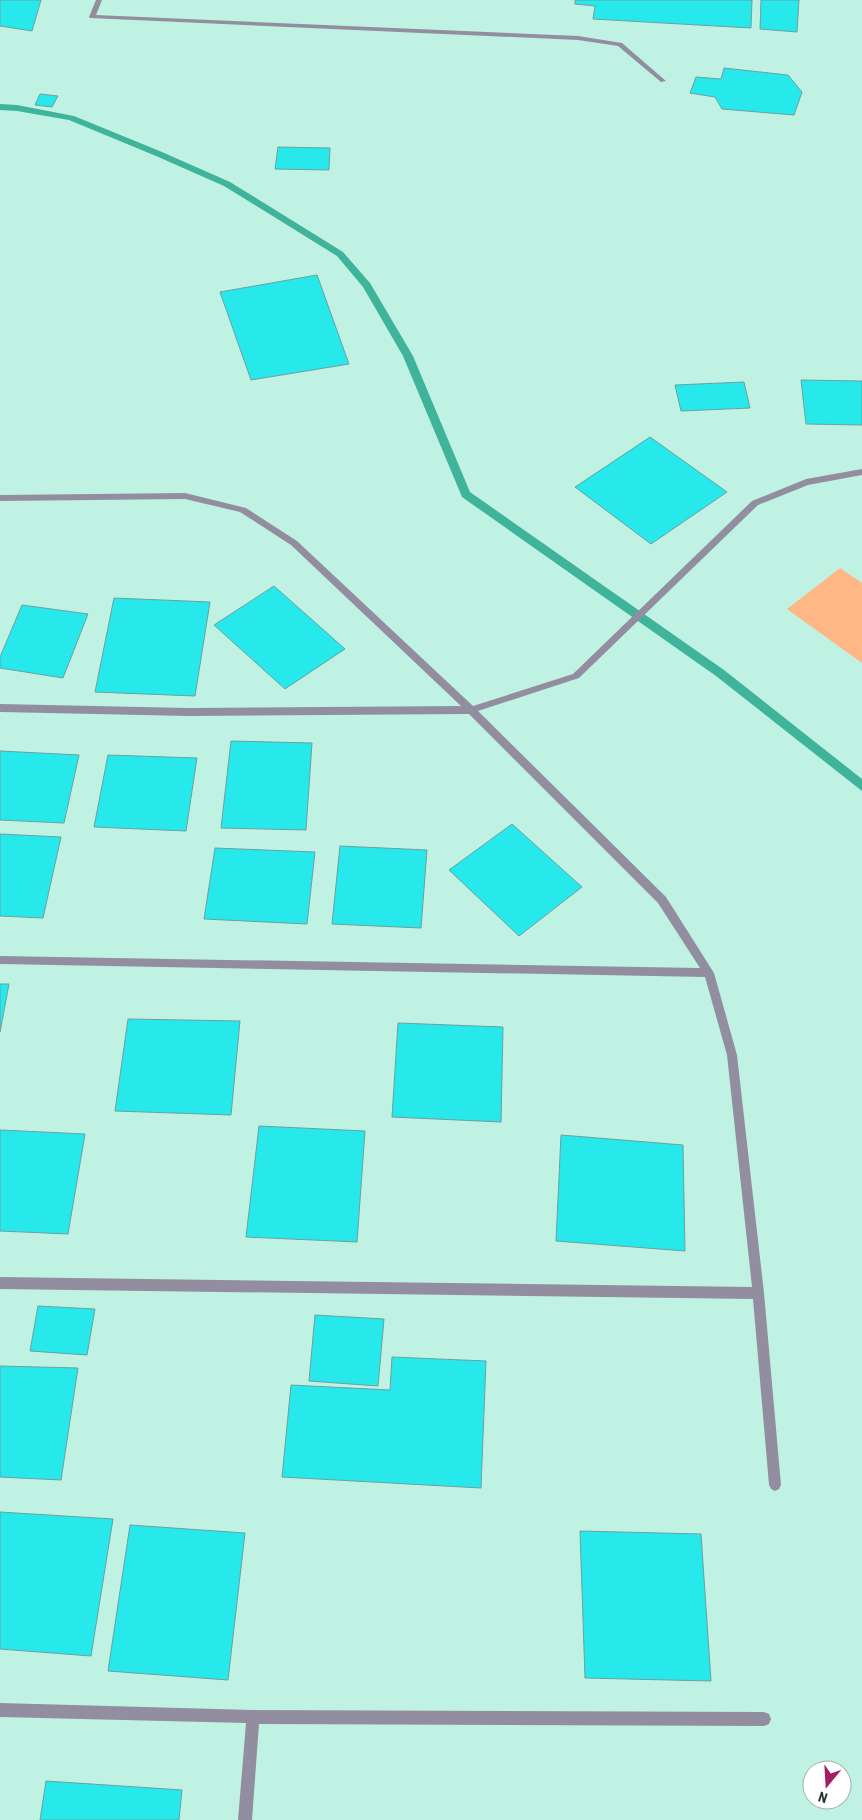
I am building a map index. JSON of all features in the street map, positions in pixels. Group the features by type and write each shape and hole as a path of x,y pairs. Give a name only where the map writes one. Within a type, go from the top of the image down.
{"street":[{"path":"99,0 92,17 578,38 620,44 663,81"},
{"path":"0,708 189,712 470,710 576,676 755,503 806,482 862,472"},
{"path":"0,498 185,496 243,510 294,543 470,710 662,900 709,973 732,1055 758,1293 775,1485"},
{"path":"0,960 709,973"},
{"path":"0,1283 758,1293"},
{"path":"0,1710 253,1717 764,1719"},
{"path":"245,1820 253,1717"}],"shaded area":[{"path":"840,568 862,583 862,663 787,609"}],"building":[{"path":"0,0 41,0 32,31 0,26"},
{"path":"575,0 752,0 751,28 593,19 595,6 575,4"},
{"path":"761,0 799,0 797,32 760,29"},
{"path":"724,68 788,75 802,92 794,115 722,109 715,97 690,93 696,77 721,79"},
{"path":"40,94 58,96 52,107 35,105"},
{"path":"278,147 330,148 329,170 275,169"},
{"path":"317,275 349,364 251,380 220,292"},
{"path":"801,380 862,381 862,425 806,424"},
{"path":"744,382 750,408 681,411 675,385"},
{"path":"650,437 727,492 651,544 575,487"},
{"path":"274,586 345,649 285,689 214,625"},
{"path":"114,598 210,602 195,696 95,692"},
{"path":"22,605 88,614 63,678 0,668 0,657"},
{"path":"231,741 312,743 306,830 221,828"},
{"path":"0,751 79,755 64,823 0,820"},
{"path":"108,755 197,758 186,831 94,827"},
{"path":"512,824 582,887 519,936 449,870"},
{"path":"0,834 61,837 43,918 0,916"},
{"path":"340,846 427,850 421,928 332,924"},
{"path":"215,848 315,852 307,924 204,919"},
{"path":"0,984 9,984 0,1032"},
{"path":"128,1019 240,1021 231,1115 115,1111"},
{"path":"398,1023 503,1027 501,1122 392,1117"},
{"path":"259,1126 365,1131 357,1242 246,1237"},
{"path":"0,1130 85,1134 68,1234 0,1231"},
{"path":"561,1135 683,1145 685,1251 556,1241"},
{"path":"38,1306 95,1309 87,1355 30,1351"},
{"path":"315,1315 384,1319 378,1386 309,1381"},
{"path":"392,1357 486,1361 481,1488 282,1477 291,1385 390,1390"},
{"path":"0,1366 78,1368 61,1480 0,1477"},
{"path":"0,1512 113,1519 91,1656 0,1649"},
{"path":"130,1525 245,1533 228,1680 108,1671"},
{"path":"580,1531 701,1534 711,1681 585,1678"},
{"path":"46,1781 182,1790 179,1820 40,1820"}],"waterway":[{"path":"0,107 17,108 71,118 159,154 227,184 340,254 367,285 408,356 466,494 720,673 862,786"}]}
